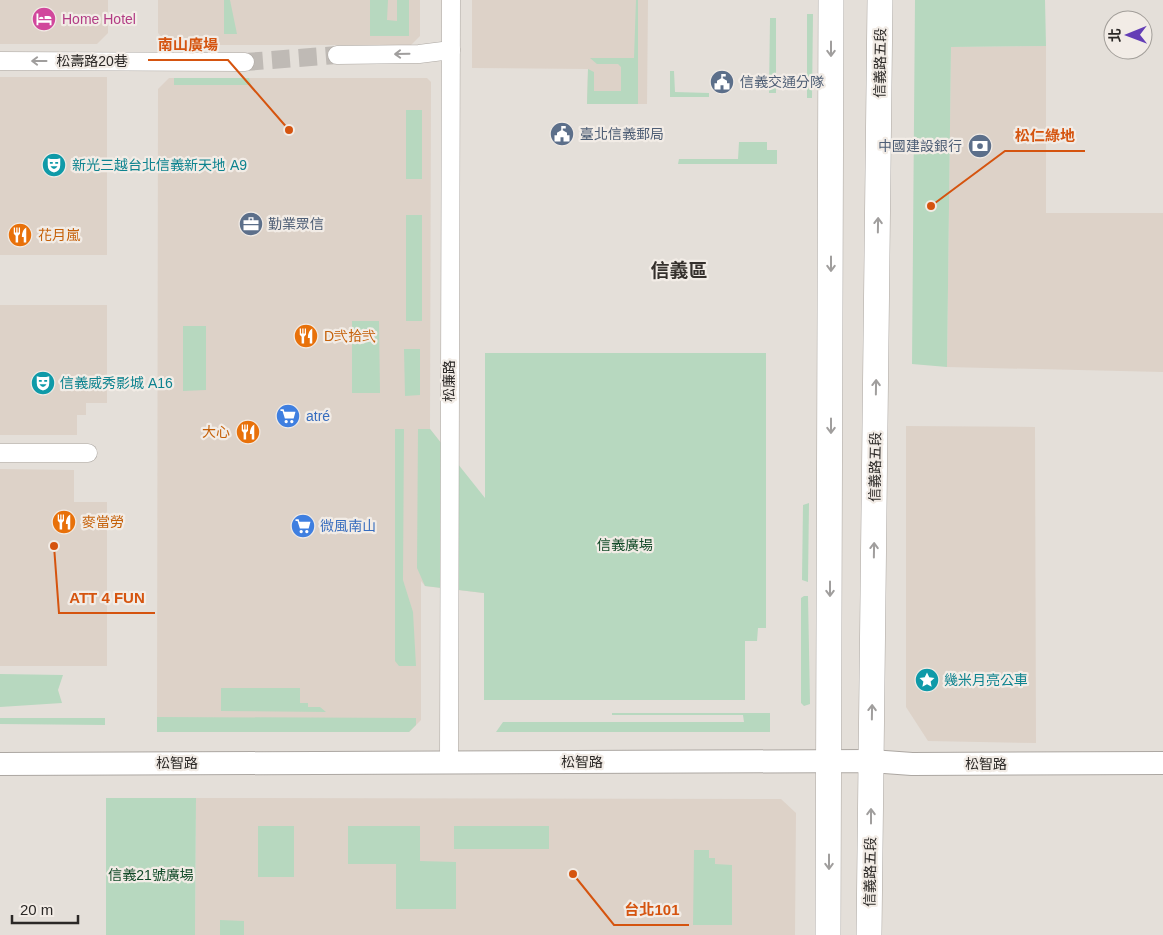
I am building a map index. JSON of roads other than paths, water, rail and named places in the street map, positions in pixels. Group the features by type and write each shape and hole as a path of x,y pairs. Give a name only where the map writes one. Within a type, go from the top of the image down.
{"main road":[{"path":"828,935 831,0"},
{"name":"信義路五段","path":"870,935 880,0"}],"street":[{"name":"松廉路","path":"449,762 451,0"},
{"path":"337,55 419,54 450,50"},
{"name":"松壽路20巷","path":"0,61 245,62"},
{"path":"0,453 88,453"},
{"name":"松智路","path":"0,764 830,761 912,764 1163,763"}],"tunnel":[{"path":"245,62 337,55"}],"place":[{"name":"Home Hotel","path":"44,19"},
{"name":"信義交通分隊","path":"722,82"},
{"name":"南山廣場","path":"289,130"},
{"name":"臺北信義郵局","path":"562,134"},
{"name":"中國建設銀行","path":"980,146"},
{"name":"新光三越台北信義新天地 A9","path":"54,165"},
{"name":"松仁綠地","path":"931,206"},
{"name":"勤業眾信","path":"251,224"},
{"name":"花月嵐","path":"20,235"},
{"name":"D弐拾弐","path":"306,336"},
{"name":"信義威秀影城 A16","path":"43,383"},
{"name":"atré","path":"288,416"},
{"name":"大心","path":"248,432"},
{"name":"麥當勞","path":"64,522"},
{"name":"微風南山","path":"303,526"},
{"name":"ATT 4 FUN","path":"54,546"},
{"name":"幾米月亮公車","path":"927,680"},
{"name":"台北101","path":"573,874"}],"district":[{"name":"信義區","path":"679,270"}],"park label":[{"name":"信義廣場","path":"625,545"},
{"name":"信義21號廣場","path":"151,875"}]}
